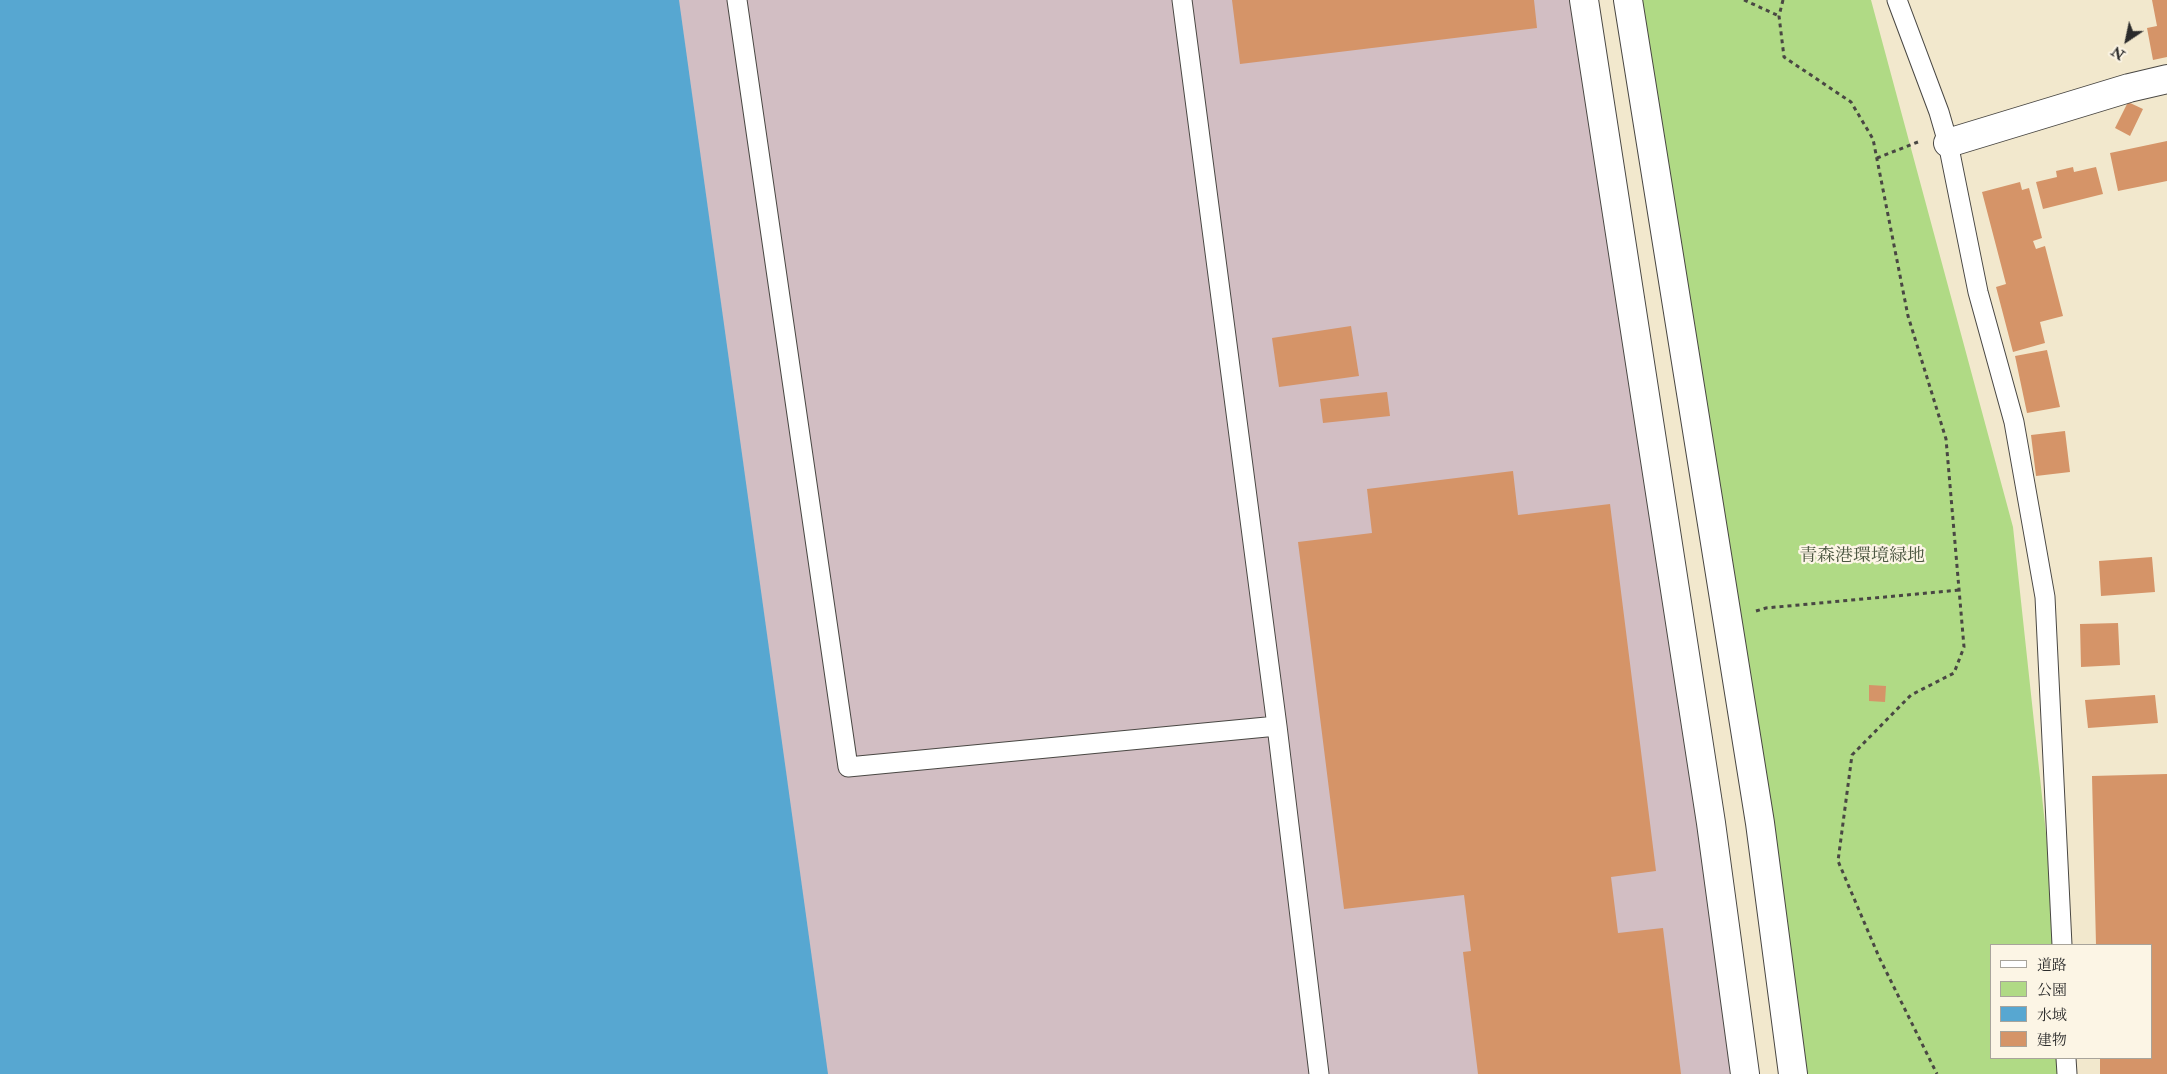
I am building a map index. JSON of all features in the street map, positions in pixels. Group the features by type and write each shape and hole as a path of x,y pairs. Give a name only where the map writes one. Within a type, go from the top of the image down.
{"street":[{"path":"1584,0 1711,823 1745,1074"},
{"path":"1628,0 1760,823 1793,1074"},
{"path":"1946,138 2167,79"}],"lane":[{"path":"738,0 848,767 1277,726"},
{"path":"1182,0 1277,726 1319,1074"},
{"path":"1897,0 1939,112 1946,138 1978,292 2014,422 2045,597 2062,944"},
{"path":"2066,1059 2067,1074"}],"path":[{"path":"1744,0 1779,16"},
{"path":"1783,0 1779,16 1784,57 1851,102 1873,139 1908,316 1946,439 1964,647 1954,673 1911,695 1852,755 1838,861 1879,957 1937,1074"},
{"path":"1877,158 1946,138"},
{"path":"1756,612 1766,608 1960,590"}],"shaded area":[{"path":"672,0 1584,0 1745,1074 815,1074"}],"green space":[{"name":"青森港環境緑地","path":"1620,0 1871,0 2013,527 2058,944 1990,944 1990,1059 2071,1059 2073,1074 1788,1074"}],"water":[{"path":"0,0 679,0 828,1074 0,1074"}],"building":[{"path":"1232,0 1534,0 1537,28 1240,64"},
{"path":"2152,0 2167,0 2167,57 2153,60 2147,28 2157,26"},
{"path":"2128,102 2143,109 2130,136 2115,128"},
{"path":"2167,141 2167,181 2118,191 2110,153"},
{"path":"2073,167 2074,172 2096,167 2103,194 2043,209 2036,182 2057,177 2056,171"},
{"path":"2020,182 2022,190 2029,188 2042,238 2033,241 2036,249 2045,246 2063,316 2040,322 2045,343 2013,352 1996,287 2006,284 1982,192"},
{"path":"1351,326 1359,376 1279,387 1272,338"},
{"path":"2047,350 2060,407 2027,413 2015,356"},
{"path":"1387,392 1390,416 1323,423 1320,399"},
{"path":"2065,431 2070,472 2036,476 2031,435"},
{"path":"1513,471 1518,515 1610,504 1656,871 1611,877 1618,933 1663,928 1681,1074 1478,1074 1463,952 1471,951 1464,895 1344,909 1298,542 1372,533 1367,489"},
{"path":"2152,557 2155,592 2101,596 2099,561"},
{"path":"2118,623 2120,665 2081,667 2080,624"},
{"path":"1869,685 1886,686 1885,702 1869,701"},
{"path":"2155,695 2158,723 2088,728 2085,700"},
{"path":"2167,774 2167,1074 2100,1074 2100,1059 2152,1059 2152,944 2096,944 2092,776"}]}
